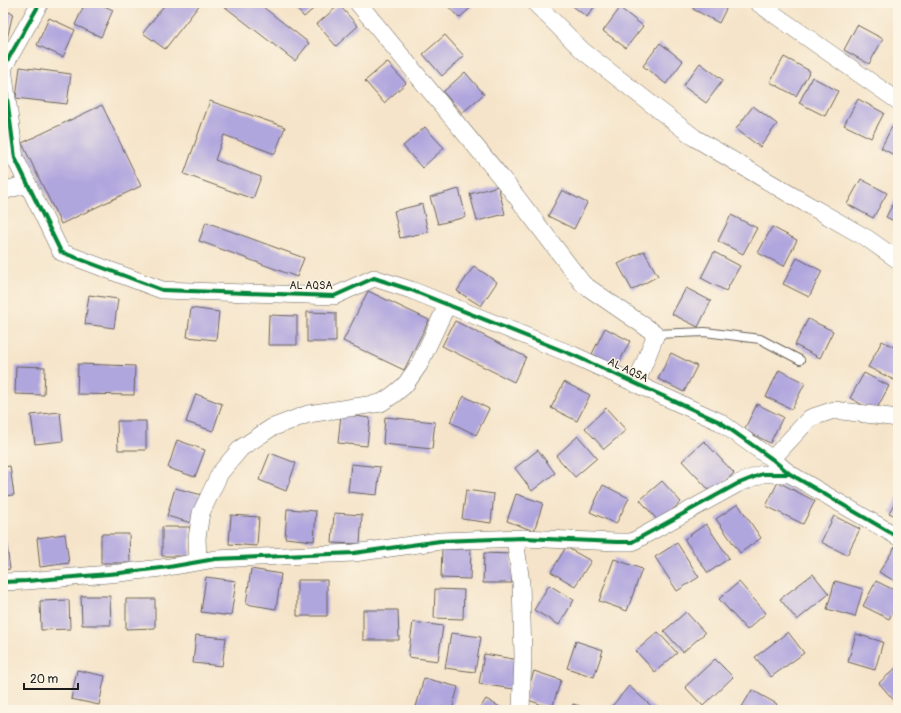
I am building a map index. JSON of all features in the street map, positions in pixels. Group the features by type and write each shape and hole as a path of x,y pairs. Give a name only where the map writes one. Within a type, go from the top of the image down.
{"street":[{"name":"AL AQSA","path":"40,3 3,68 15,158 61,252 162,290 334,296 374,278 411,290 573,355 720,422 772,459 790,474 898,537"},
{"path":"358,3 509,187 583,284 656,334 636,384"},
{"path":"535,3 583,51 695,138 868,239 898,260"},
{"path":"758,3 898,101"},
{"path":"3,191 27,184"},
{"path":"198,562 197,538 201,513 220,473 241,448 271,428 308,414 381,403 393,395 405,385 419,365 447,305"},
{"path":"772,459 810,418 834,410 898,418"},
{"path":"3,582 120,572 215,559 354,553 440,541 514,538 632,542 737,484 762,474 790,474"},
{"path":"514,538 521,583 523,656 521,710"}],"lane":[{"path":"656,334 705,332 760,339 800,360"}],"building":[{"path":"85,3 98,3 113,10 101,37 75,25"},
{"path":"166,3 201,3 165,49 143,33"},
{"path":"220,3 258,3 309,43 295,61"},
{"path":"291,3 320,3 304,17"},
{"path":"445,3 476,3 459,18"},
{"path":"569,3 597,3 587,17"},
{"path":"696,3 729,3 719,23 693,9"},
{"path":"339,5 358,26 336,46 317,24"},
{"path":"620,8 643,26 626,48 603,31"},
{"path":"3,11 13,13 6,43 3,42"},
{"path":"49,18 75,30 63,57 37,45"},
{"path":"857,25 883,39 869,64 844,50"},
{"path":"445,35 464,56 442,76 423,54"},
{"path":"660,43 683,61 666,84 643,66"},
{"path":"784,57 810,71 796,96 770,82"},
{"path":"387,62 406,83 384,103 365,81"},
{"path":"700,63 723,80 706,103 683,86"},
{"path":"20,67 71,74 67,104 16,98"},
{"path":"465,72 484,94 462,113 443,92"},
{"path":"812,77 838,91 825,116 799,103"},
{"path":"858,99 884,113 871,138 844,125"},
{"path":"210,101 285,127 275,154 224,135 215,160 261,177 253,199 184,174"},
{"path":"102,105 141,186 61,224 22,143"},
{"path":"753,106 777,124 760,147 736,129"},
{"path":"894,123 898,125 898,157 881,148"},
{"path":"425,127 444,148 422,168 403,146"},
{"path":"861,179 887,193 873,218 847,204"},
{"path":"498,186 505,214 477,221 470,194"},
{"path":"459,189 466,217 438,224 430,197"},
{"path":"562,190 587,203 574,229 548,216"},
{"path":"898,194 898,223 886,217"},
{"path":"422,204 428,232 400,238 394,211"},
{"path":"731,215 757,228 743,254 718,241"},
{"path":"206,222 304,258 297,277 199,241"},
{"path":"772,227 797,240 784,266 758,253"},
{"path":"644,251 658,276 632,290 618,264"},
{"path":"714,252 740,266 726,291 701,278"},
{"path":"797,258 822,271 809,297 783,284"},
{"path":"474,266 497,282 481,306 457,291"},
{"path":"686,288 711,301 698,327 672,314"},
{"path":"368,291 429,320 404,370 343,341"},
{"path":"89,295 118,299 114,328 85,324"},
{"path":"191,308 219,312 216,340 187,337"},
{"path":"307,312 336,313 336,342 307,342"},
{"path":"269,315 297,316 297,345 268,345"},
{"path":"808,319 833,331 820,358 795,345"},
{"path":"455,321 526,357 514,382 442,346"},
{"path":"605,328 630,341 617,367 592,354"},
{"path":"882,341 898,349 898,372 894,380 868,367"},
{"path":"671,353 697,366 684,392 658,379"},
{"path":"78,364 135,366 134,395 77,394"},
{"path":"16,366 45,367 44,395 15,394"},
{"path":"779,370 805,383 792,409 766,397"},
{"path":"864,373 889,386 875,412 850,398"},
{"path":"564,382 590,395 577,421 551,408"},
{"path":"196,394 222,404 213,431 186,422"},
{"path":"464,396 489,409 476,435 450,422"},
{"path":"757,404 783,417 770,443 744,430"},
{"path":"606,408 626,430 604,449 585,428"},
{"path":"60,412 63,441 35,444 31,415"},
{"path":"341,414 370,418 367,446 338,443"},
{"path":"385,417 435,422 432,449 383,444"},
{"path":"117,421 146,421 146,450 118,450"},
{"path":"578,436 597,458 575,477 556,456"},
{"path":"177,440 205,450 195,477 168,468"},
{"path":"704,441 734,473 712,493 682,461"},
{"path":"538,450 555,473 532,491 515,468"},
{"path":"270,453 296,463 286,491 259,480"},
{"path":"351,464 380,467 377,495 348,492"},
{"path":"10,466 14,495 3,496 3,467"},
{"path":"662,481 681,502 659,522 640,500"},
{"path":"778,482 815,501 803,524 766,506"},
{"path":"603,485 629,498 616,524 590,512"},
{"path":"175,488 202,495 195,524 167,516"},
{"path":"466,490 494,494 491,523 462,519"},
{"path":"516,494 543,503 534,531 507,521"},
{"path":"898,496 898,517 889,513"},
{"path":"738,504 761,538 740,553 716,519"},
{"path":"287,509 316,511 314,541 285,538"},
{"path":"334,513 362,515 360,544 332,543"},
{"path":"231,515 259,517 257,546 229,544"},
{"path":"834,516 860,529 847,555 821,542"},
{"path":"706,524 729,558 708,573 684,539"},
{"path":"162,527 190,527 190,556 162,556"},
{"path":"65,534 69,563 40,567 37,538"},
{"path":"101,534 129,534 130,563 101,563"},
{"path":"3,540 6,540 10,569 3,570"},
{"path":"677,543 699,577 677,591 655,557"},
{"path":"566,547 591,561 575,586 551,572"},
{"path":"895,547 898,549 898,583 879,572"},
{"path":"442,549 471,549 470,579 441,578"},
{"path":"484,553 512,554 512,583 483,583"},
{"path":"614,559 642,569 627,611 599,601"},
{"path":"251,569 281,574 276,609 246,604"},
{"path":"813,574 829,594 797,620 780,599"},
{"path":"206,577 236,581 231,616 201,612"},
{"path":"297,580 327,580 327,616 297,616"},
{"path":"835,581 863,589 855,617 827,609"},
{"path":"876,581 898,592 898,602 889,619 863,606"},
{"path":"739,582 766,613 747,630 719,599"},
{"path":"549,585 574,600 559,625 534,610"},
{"path":"435,589 464,590 463,619 434,618"},
{"path":"81,596 110,596 111,625 82,625"},
{"path":"126,599 155,599 155,628 126,629"},
{"path":"69,600 70,629 41,630 40,601"},
{"path":"363,610 398,610 399,640 363,640"},
{"path":"686,612 705,633 683,652 664,631"},
{"path":"413,622 443,626 438,661 408,657"},
{"path":"658,632 677,653 655,672 636,651"},
{"path":"788,632 804,653 771,677 755,657"},
{"path":"451,633 481,637 475,672 445,668"},
{"path":"856,634 883,642 875,670 848,662"},
{"path":"196,635 226,638 222,666 193,663"},
{"path":"576,641 603,650 594,677 567,668"},
{"path":"484,654 519,660 514,689 479,684"},
{"path":"715,659 733,677 703,706 685,687"},
{"path":"898,666 898,705 879,683"},
{"path":"77,670 105,676 99,705 71,699"},
{"path":"534,671 561,680 552,708 525,699"},
{"path":"424,678 458,687 452,710 427,710 416,707"},
{"path":"629,686 656,710 617,710 612,706"},
{"path":"752,690 777,704 774,710 740,710"},
{"path":"486,699 505,710 479,710"},
{"path":"573,704 592,710 571,710"}],"cycle path":[{"path":"40,3 3,68 15,158 61,252 162,290 334,296 374,278 411,290 573,355 720,422 772,459 790,474"},
{"path":"3,582 120,573 169,567 215,559 354,553 440,541 523,538 632,542 737,484 762,474 790,474 898,537"}]}
